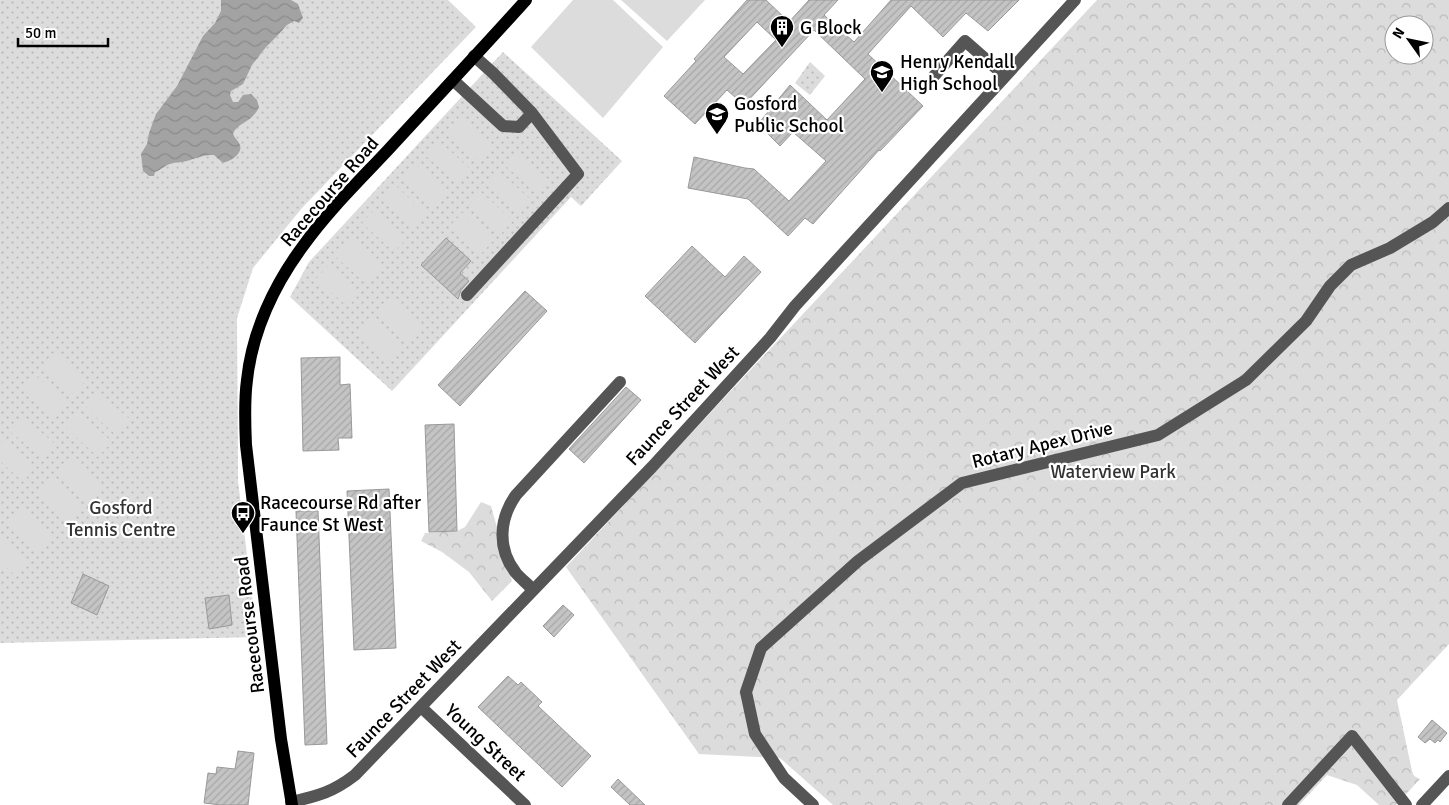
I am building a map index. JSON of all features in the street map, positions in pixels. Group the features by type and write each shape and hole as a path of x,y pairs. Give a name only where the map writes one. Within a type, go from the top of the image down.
{"main road":[{"name":"Racecourse Road","path":"292,803 280,729 246,445 245,402 250,358 255,340 270,300 303,246 320,225 526,0"}],"street":[{"name":"Faunce Street West","path":"292,803 320,795 340,786 355,775 658,460 770,338 794,306 1075,0"},
{"path":"934,76 965,41 1006,76"},
{"path":"467,295 578,174 532,114 474,56"},
{"path":"453,80 502,126 518,127 532,114"},
{"name":"Rotary Apex Drive","path":"813,805 784,778 756,734 746,692 761,648 858,561 962,483 1158,435 1246,380 1306,320 1330,286 1351,265 1390,248 1432,222 1449,208"},
{"path":"533,590 516,574 506,554 502,533 502,523 506,512 516,495 620,382"},
{"name":"Young Street","path":"421,707 525,805"},
{"path":"1288,805 1352,736 1406,805"},
{"path":"1422,805 1449,776"}],"green space":[{"name":"Gosford Tennis Centre","path":"0,0 448,0 476,27 302,208 253,268 237,318 238,481 257,637 0,643"},
{"path":"573,0 613,0 663,47 603,118 531,47"},
{"path":"621,0 705,0 667,41"},
{"name":"Waterview Park","path":"1097,0 1449,0 1449,644 1397,700 1412,771 1414,776 1420,779 1396,805 1379,805 1357,785 1327,775 1299,805 833,805 780,758 699,754 566,567"},
{"path":"503,52 622,161 581,206 571,197 392,391 290,297 309,262"},
{"path":"810,62 825,76 810,95 795,83"},
{"path":"460,116 492,145 479,160 446,131"},
{"path":"438,140 470,169 457,184 424,154"},
{"path":"518,152 550,181 537,195 505,165"},
{"path":"416,165 448,193 434,208 402,180"},
{"path":"500,172 532,201 519,215 487,186"},
{"path":"396,186 427,215 414,230 383,201"},
{"path":"481,192 513,221 500,235 468,206"},
{"path":"375,209 407,238 394,252 362,223"},
{"path":"463,212 494,240 481,254 450,226"},
{"path":"349,238 381,267 366,284 334,255"},
{"path":"329,265 360,293 348,307 316,279"},
{"path":"392,298 422,327 408,341 378,312"},
{"path":"371,319 403,348 389,363 357,334"},
{"path":"54,352 86,380 73,394 41,367"},
{"path":"34,374 66,402 54,416 21,388"},
{"path":"99,393 131,420 117,436 86,408"},
{"path":"80,413 112,442 98,457 66,428"},
{"path":"24,417 56,445 44,460 11,432"},
{"path":"5,438 36,467 23,482 0,461 0,444"},
{"path":"69,458 101,486 88,501 56,472"},
{"path":"51,478 82,507 69,522 37,493"},
{"path":"481,502 491,506 512,581 492,601 469,572 442,552 421,541 425,533 457,531 465,527"},
{"path":"20,508 52,537 38,552 6,523"},
{"path":"0,534 29,561 16,576 0,562"}],"water":[{"path":"221,0 291,0 298,4 303,18 299,23 294,21 287,25 252,65 243,84 231,91 230,95 233,102 238,102 243,95 251,94 257,100 259,107 253,116 233,133 239,143 239,153 223,163 214,155 210,155 171,163 155,172 154,176 149,176 143,171 141,154 147,144 156,114 177,86 203,36 215,23 221,11"}],"building":[{"path":"747,0 766,0 789,22 809,0 838,0 824,15 854,42 891,0 1019,0 988,31 966,13 943,37 911,6 868,54 923,106 879,150 813,224 805,218 788,236 748,199 688,188 694,157 754,169 789,201 826,161 793,132 780,146 758,124 790,85 827,120 865,79 814,30 744,105 727,90 695,124 664,96 696,61 694,59","holes":["757,22 776,40 743,74 724,57"]},
{"path":"446,238 471,261 460,273 469,281 461,290 458,299 421,265"},
{"path":"692,246 725,277 744,256 761,272 695,343 645,296"},
{"path":"525,291 547,311 460,406 438,385"},
{"path":"340,357 340,385 350,384 352,438 338,438 339,450 303,451 301,358"},
{"path":"626,387 641,400 584,463 569,449"},
{"path":"454,424 457,531 429,532 425,425"},
{"path":"389,489 396,648 354,650 347,491"},
{"path":"296,511 318,511 327,744 305,745"},
{"path":"83,574 109,586 97,615 71,603"},
{"path":"229,595 232,625 209,629 205,598"},
{"path":"563,605 574,615 554,637 543,626"},
{"path":"508,676 518,685 521,682 542,702 538,706 591,756 562,787 478,707"},
{"path":"1432,720 1447,733 1440,742 1438,740 1435,743 1430,739 1425,743 1418,737"},
{"path":"238,751 254,753 248,805 204,803 208,773 216,774 217,767 235,769"},
{"path":"618,779 645,805 630,805 611,787"}],"place":[{"name":"G Block","path":"782,48"},
{"name":"Henry Kendall High School","path":"882,93"},
{"name":"Gosford Public School","path":"717,135"},
{"name":"Racecourse Rd after Faunce St West","path":"243,534"}]}
